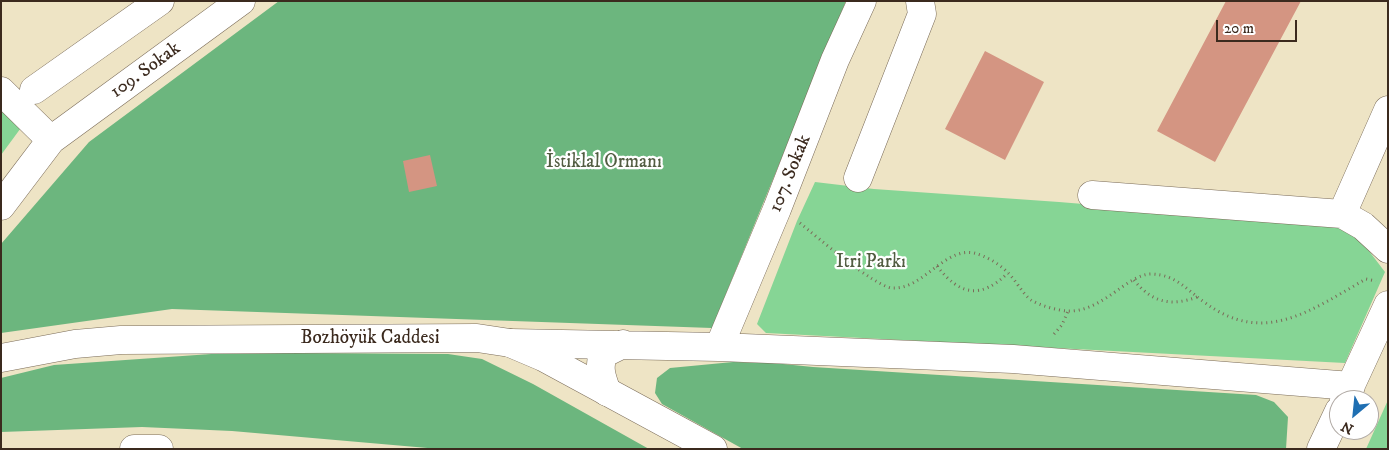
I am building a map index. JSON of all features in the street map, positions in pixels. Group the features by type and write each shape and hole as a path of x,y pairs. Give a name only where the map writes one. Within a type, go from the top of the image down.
{"street":[{"path":"34,90 160,1"},
{"name":"107. Sokak","path":"719,347 777,209 835,60 862,1"},
{"path":"858,178 922,14 920,1"},
{"name":"109. Sokak","path":"1,206 51,140 230,4"},
{"path":"1,92 51,140"},
{"path":"1342,214 1388,110"},
{"path":"1092,195 1342,214 1363,226 1388,249"},
{"path":"1349,390 1384,293"},
{"name":"Bozhöyük Caddesi","path":"1,358 74,344 122,340 477,338 510,343 543,357 713,449"},
{"path":"510,343 719,347 1013,359 1329,391"},
{"path":"607,392 600,374 600,363 603,354 623,344"},
{"path":"1320,449 1329,431"},
{"path":"134,449 159,449"}],"path":[{"path":"777,209 788,220 797,221 874,280 892,288 910,285 954,255 972,252 990,259 1008,273 1032,300 1045,306 1068,311 1087,308 1102,302 1134,280 1150,273 1168,275 1183,284 1218,312 1238,321 1262,324 1286,320 1304,314 1366,280 1384,293"},
{"path":"937,266 949,281 965,290 984,290 997,284 1008,273"},
{"path":"1134,280 1143,291 1153,298 1170,302 1185,302 1197,297"}],"green space":[{"name":"İstiklal Ormanı","path":"279,1 846,1 712,328 172,309 1,333 1,244 89,142"},
{"path":"1,97 26,121 1,155"},
{"name":"Itri Parkı","path":"815,182 874,189 1350,226 1385,272 1345,363 766,333 757,324 797,221"},
{"path":"211,354 448,354 482,359 533,384 649,449 439,449 232,431 142,427 1,432 1,378 54,365"},
{"path":"733,362 773,363 1256,395 1274,402 1288,417 1286,449 743,449 662,404 655,393 657,378 670,368"},
{"path":"1388,400 1388,449 1366,449 1370,440 1379,440 1379,420"}],"building":[{"path":"1226,1 1301,1 1215,162 1157,131"},
{"path":"985,51 1044,82 1005,160 945,129"},
{"path":"430,155 437,186 409,192 403,161"}]}
